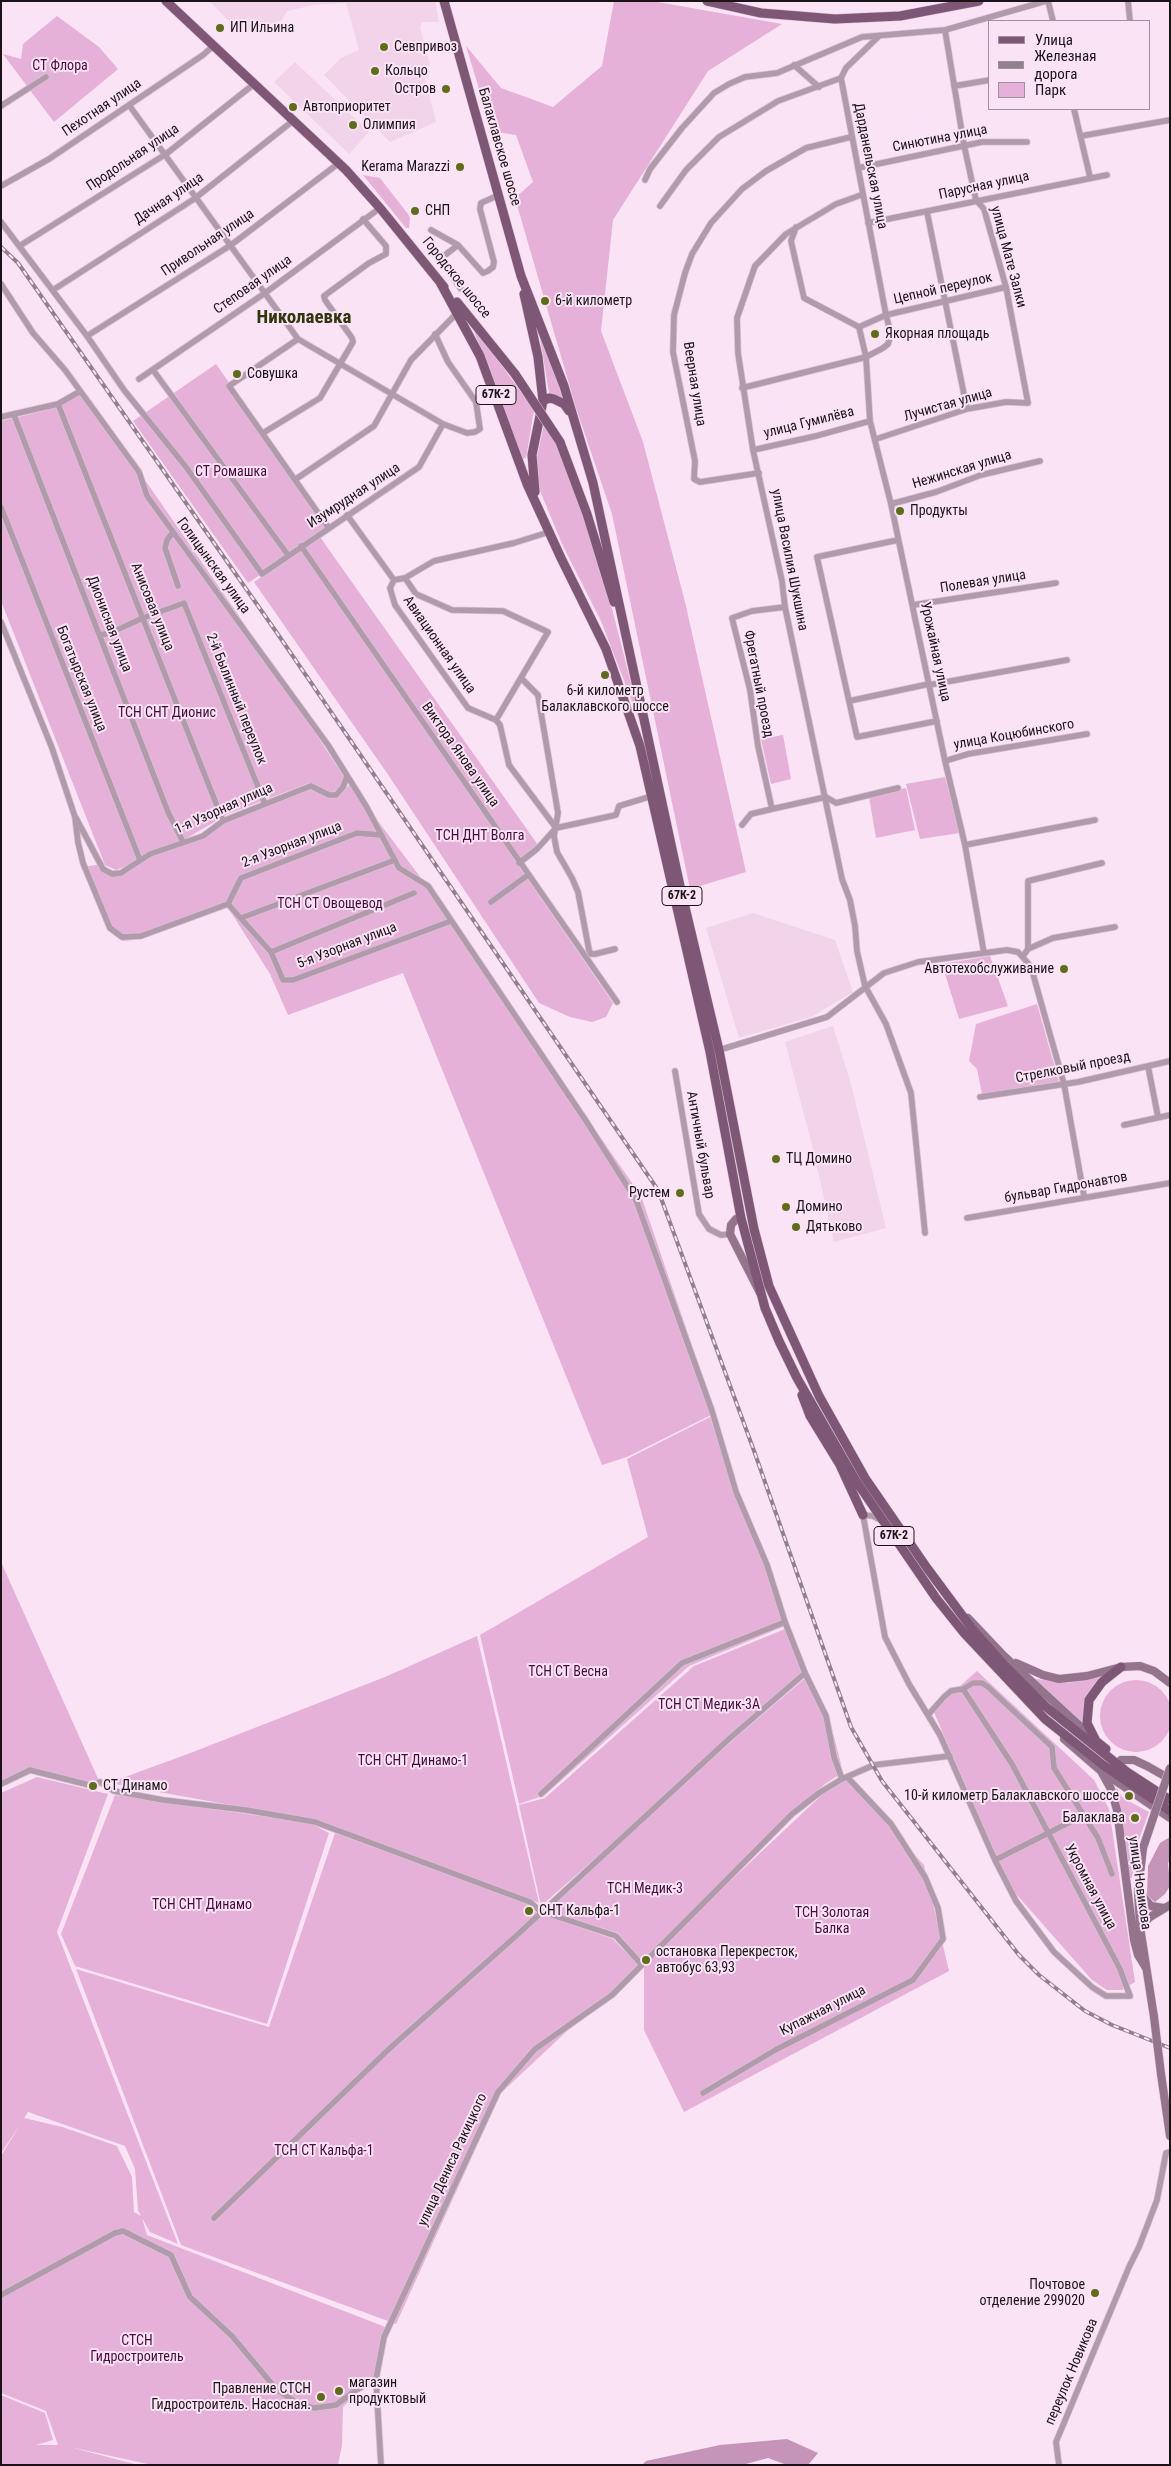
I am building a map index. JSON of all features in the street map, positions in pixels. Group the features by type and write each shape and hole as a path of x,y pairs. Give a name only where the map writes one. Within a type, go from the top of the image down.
{"main road":[{"name":"Городское шоссе","path":"166,1 339,163 380,208 515,374 560,442 587,514 626,638"},
{"name":"Балаклавское шоссе","path":"444,1 521,276"},
{"path":"708,1 761,13 835,19 900,16 979,1"},
{"path":"521,276 538,357 544,401 532,455 534,490 540,512"},
{"path":"521,276 564,386 600,508 626,638"},
{"name":"67К-2","path":"440,282 458,312 489,375 520,466 549,532 606,649 640,746 715,1051 740,1218 761,1296 779,1341 797,1378 856,1481 936,1598 964,1633 1046,1719 1102,1765 1170,1811"},
{"path":"544,401 549,398 564,404 575,422"},
{"name":"67К-2","path":"626,638 754,1229 769,1286 819,1396 865,1478 955,1606 1005,1666 1045,1706 1087,1742 1170,1800"},
{"path":"754,1229 746,1219 740,1218 736,1219 731,1225 730,1234 761,1296"},
{"path":"797,1378 810,1416 840,1465 864,1515"},
{"path":"955,1606 1004,1656 1096,1741 1151,1787"},
{"path":"1004,1656 1027,1669 1059,1679 1140,1666 1154,1671 1170,1683"},
{"path":"1096,1741 1087,1723 1089,1700 1102,1682 1121,1668"},
{"path":"1046,1719 1066,1741 1101,1771 1170,1818"},
{"path":"1121,1760 1134,1760 1170,1779"},
{"name":"улица Новикова","path":"1170,1768 1143,1848 1138,1891 1140,1927 1161,2074 1166,2083 1170,2136"},
{"name":"улица Новикова","path":"1101,1771 1111,1789 1117,1810 1134,1940 1138,1955 1146,1968"},
{"path":"1138,1891 1151,1906 1168,1906"},
{"path":"1140,1927 1150,1917 1168,1906"}],"street":[{"path":"645,180 650,169 682,128 714,93 745,77 777,73 862,37 945,30 1047,1 1053,20"},
{"path":"1128,1 1130,20"},
{"name":"улица Мате Залки","path":"945,30 964,145 976,200 984,209 1006,287 1028,403"},
{"path":"660,206 686,170 719,136 778,101 841,78 846,68 879,36"},
{"name":"Пехотная улица","path":"1,186 49,159 213,46"},
{"path":"794,65 820,87"},
{"path":"1,106 46,77"},
{"name":"Дарданельская улица","path":"841,78 886,315"},
{"path":"954,86 988,80"},
{"name":"Продольная улица","path":"21,245 166,154 254,84"},
{"path":"129,105 298,339 442,424 467,433 480,429 476,402 448,362 435,334"},
{"path":"1074,110 1090,177"},
{"name":"Дачная улица","path":"53,290 197,197 294,120"},
{"path":"1081,136 1170,120"},
{"name":"Веерная улица","path":"759,473 700,482 694,479 695,461 673,352 674,315 685,273 692,254 711,223 742,189 766,171 806,148 851,137"},
{"name":"Синютина улица","path":"858,168 964,145 992,141 1027,142"},
{"name":"Привольная улица","path":"87,336 231,245 339,163"},
{"name":"Парусная улица","path":"868,223 1107,175"},
{"path":"431,230 458,245 483,272 493,267 494,262 480,210 481,203 499,195"},
{"name":"улица Василия Шукшина","path":"862,195 836,204 796,227 772,246 755,266 737,318 738,353 753,450 782,581 785,607 842,879 850,900 856,926 857,951 865,986 886,1024 911,1093 925,1233"},
{"name":"Степовая улица","path":"139,380 265,294 380,208"},
{"path":"927,212 967,409"},
{"path":"263,433 320,398 353,339 324,296 368,263 386,254 386,246 363,219"},
{"path":"1,222 21,245 87,336"},
{"path":"796,227 791,241 804,298 859,327 866,357"},
{"path":"458,245 440,260 460,289"},
{"name":"Голицынская улица","path":"1,284 33,333 64,370 140,472 147,496 328,745 382,835 399,868 428,886 451,921"},
{"name":"Цепной переулок","path":"886,315 1006,287"},
{"path":"296,479 374,426 411,360 458,312"},
{"path":"742,388 866,357 883,348 890,339 886,315 859,327"},
{"name":"Изумрудная улица","path":"87,336 124,390 186,467 262,574 328,527 419,467 442,424"},
{"path":"298,339 229,386 328,527"},
{"name":"Урожайная улица","path":"866,357 870,421 891,504 945,761 965,846 984,953"},
{"path":"152,370 288,555"},
{"path":"1,417 58,404 79,392"},
{"name":"Лучистая улица","path":"876,439 967,409 1006,402 1028,403"},
{"name":"Анисовая улица","path":"58,404 223,821"},
{"name":"Дионисная улица","path":"14,415 168,812 183,842"},
{"name":"улица Гумилёва","path":"753,450 870,421"},
{"name":"Нежинская улица","path":"891,504 936,492 981,475 1040,461"},
{"name":"Богатырская улица","path":"1,507 140,860"},
{"path":"347,515 394,580 405,578 434,561 514,543 549,532"},
{"path":"173,532 167,540 165,548 178,586"},
{"path":"898,540 817,557 857,737 937,721"},
{"name":"Виктора Янова улица","path":"301,546 617,1002"},
{"path":"405,578 416,594 452,610 503,611 548,632 496,720 500,725 509,765 556,828"},
{"name":"Авиационная улица","path":"394,580 390,588 395,605 454,689 468,708 496,720"},
{"name":"Полевая улица","path":"912,605 1056,583"},
{"name":"2-й Былинный переулок","path":"143,618 184,603 265,804"},
{"name":"Фрегатный проезд","path":"772,809 758,746 750,690 732,618 752,611 785,607"},
{"path":"100,635 110,633 143,618"},
{"path":"1,622 52,748 75,817 78,842 84,863 110,928 122,937 141,936 228,904"},
{"path":"849,701 1067,660"},
{"path":"521,678 538,695 558,813 554,836 556,852 578,892 591,954 615,949"},
{"name":"улица Коцюбинского","path":"945,761 968,754 1087,734"},
{"name":"1-я Узорная улица","path":"75,817 103,870 112,874 121,873 150,854 203,836 223,821 311,786 329,795 336,795 343,788 347,776"},
{"path":"742,825 751,814 772,809 826,797 836,803 898,788"},
{"path":"519,863 537,849 556,828 616,815 619,806 652,796"},
{"path":"965,846 1095,820"},
{"name":"2-я Узорная улица","path":"228,904 241,878 356,833 382,835"},
{"path":"241,918 395,860"},
{"path":"1028,949 1028,881 1102,863"},
{"path":"491,902 528,875"},
{"path":"271,952 414,893"},
{"name":"5-я Узорная улица","path":"228,904 271,952 283,980 293,980 451,921"},
{"path":"451,921 586,1121 636,1200 712,1411 736,1492 767,1565 785,1622 806,1674 826,1716 834,1756 844,1778"},
{"path":"1023,956 1028,949 1052,938 1115,927"},
{"path":"715,1051 827,1017 884,973 918,962 1007,950 1018,952 1023,956 1033,974 1064,1084 1084,1196"},
{"name":"Стрелковый проезд","path":"980,1097 1064,1084 1170,1061"},
{"path":"1148,1066 1158,1117"},
{"name":"Античный бульвар","path":"674,1071 699,1214 709,1229 721,1235 730,1234"},
{"path":"1124,1124 1170,1115"},
{"name":"бульвар Гидронавтов","path":"967,1218 1170,1182"},
{"path":"884,1522 873,1516 864,1515 885,1637 950,1756 995,1860 1082,1816"},
{"path":"541,1794 682,1663 785,1622"},
{"path":"214,2218 390,2048 730,1738 806,1674"},
{"path":"928,1715 951,1692 963,1689 972,1683 982,1683 1052,1747 1054,1768 1082,1816 1098,1838 1112,1874"},
{"name":"Укромная улица","path":"963,1689 1012,1764 1120,1969 1130,1996 1106,1996 1092,1987 1054,1952 1016,1901 995,1860"},
{"name":"улица Дениса Ракицкого","path":"381,2465 376,2379 384,2337 498,2092 535,2049 612,1994 792,1814 844,1778 874,1764 950,1756"},
{"path":"1,1784 30,1770 93,1786 100,1782 114,1791 163,1800 246,1810 315,1822 530,1902 540,1911 616,1936 642,1965"},
{"name":"Купажная улица","path":"702,2093 777,2049 913,1980 944,1939 938,1908 925,1877 891,1824 844,1778"},
{"name":"переулок Новикова","path":"1059,2465 1056,2442 1129,2266 1140,2247 1157,2200 1166,2153 1170,2152"},
{"path":"1,2295 114,2233 124,2231 171,2255 190,2297 232,2336 277,2390 296,2402 314,2408 336,2405 356,2390 376,2379"}],"shaded area":[{"name":"Кольцо","path":"209,1 435,1 439,22 422,22 420,27 430,65 422,67 436,122 390,142 324,75 341,58 359,50 346,3 314,5 287,11 282,20 241,33"},
{"path":"295,62 369,132 349,154 274,82"},
{"path":"753,913 835,940 853,992 811,1017 739,1038 706,928"},
{"path":"833,1026 851,1084 886,1228 834,1242 812,1145 785,1042"},
{"path":"1170,1837 1170,1860 1168,1863 1170,1886 1165,1894 1155,1902 1147,1896 1148,1866 1160,1843"},
{"path":"787,2439 818,2453 808,2465 787,2465 768,2458 742,2465 642,2465 646,2461 720,2445"}],"green space":[{"path":"614,1 652,1 782,24 708,71 613,220 601,331 643,442 685,602 746,872 690,889 612,514 576,408 515,198 533,182 516,135 497,132 491,128 466,46 501,88 553,107 602,66"},
{"name":"СТ Флора","path":"57,16 99,47 118,69 54,122 3,54 21,59 23,44"},
{"path":"363,175 380,178 408,214 410,218 409,228 406,228"},
{"path":"472,324 534,410 526,458 522,459"},
{"path":"539,332 565,400 549,393"},
{"name":"СТ Ромашка","path":"216,364 331,528 248,583 133,421"},
{"path":"84,392 237,613 348,783 331,793 309,783 228,814 158,855 227,818 309,785 339,796 350,784 421,878 641,1196 715,1413 627,1457 602,1465 403,973 288,1015 270,974 227,906 133,940 123,941 107,930 83,867 102,864 110,870 118,871 152,857 116,870 105,865 1,601 1,421 43,411"},
{"path":"544,424 555,439 577,489 609,597 643,730 601,621 563,546 540,491 536,462"},
{"name":"ТСН ДНТ Волга","path":"320,537 538,845 516,862 613,1003 606,1017 592,1022 570,1017 539,1003 389,776 254,582"},
{"path":"783,735 791,779 771,784 761,739"},
{"path":"945,777 960,833 920,839 906,784"},
{"path":"906,788 915,830 876,838 869,797"},
{"path":"990,956 1008,1006 959,1019 942,964"},
{"path":"1037,1004 1059,1082 982,1094 977,1069 969,1061 976,1024"},
{"name":"ТСН СТ Весна","path":"710,1417 736,1497 767,1572 785,1626 689,1666 545,1795 519,1804 480,1635 648,1537 627,1459"},
{"path":"1,1562 100,1783 33,1773 1,1786"},
{"name":"ТСН СТ Медик-3А","path":"790,1627 807,1672 541,1906 519,1805 545,1798 694,1666"},
{"name":"ТСН СНТ Динамо-1","path":"477,1636 539,1903 319,1821 109,1783 385,1677"},
{"path":"977,1671 1094,1780 1109,1809 1135,1982 1122,1990 1107,1990 1092,1980 1009,1886 933,1710"},
{"name":"ТСН Золотая Балка","path":"809,1675 828,1713 843,1772 825,1784 792,1814 661,1946 843,1775 924,1865 949,1971 684,2112 644,2030 644,1963 618,1933 546,1910 734,1739"},
{"path":"1100,1676 1088,1693 1083,1713 1086,1727 1030,1678 1067,1683"},
{"path":"1136,1680 1156,1686 1166,1696 1172,1716 1166,1736 1156,1746 1136,1752 1116,1746 1106,1736 1100,1716 1106,1696 1116,1686"},
{"name":"СТСН Гидростроитель","path":"37,1777 108,1794 57,1932 178,2244 150,2232 142,2218 147,2235 388,2328 376,2374 343,2407 342,2445 338,2465 152,2465 70,2447 138,2465 1,2465 1,2395 45,2413 53,2440 36,2445 58,2445 46,2411 1,2393 1,2156 20,2125 1,2153 1,1793","holes":["28,2112 125,2146 135,2169 138,2210 141,2216 134,2212 132,2177 117,2146 62,2127 24,2118"]},
{"path":"1117,1788 1123,1798 1149,1812 1138,1842 1132,1878 1130,1878 1120,1811 1114,1791"},
{"name":"ТСН СНТ Динамо","path":"115,1795 296,1821 314,1825 329,1833 267,2024 75,1966 61,1934"},
{"name":"ТСН СТ Кальфа-1","path":"335,1833 526,1903 535,1912 613,1939 637,1963 638,1973 615,1996 567,2031 501,2093 396,2324 181,2245 76,1969 269,2027"}],"railway":[{"path":"1,247 18,263 277,633 658,1190 753,1448 851,1727 882,1781 1019,1955 1039,1975 1085,2011 1112,2025 1170,2048"}],"place":[{"name":"ИП Ильина","path":"220,28"},
{"name":"Севпривоз","path":"384,47"},
{"name":"Кольцо","path":"375,71"},
{"name":"Остров","path":"446,89"},
{"name":"Автоприоритет","path":"293,107"},
{"name":"Олимпия","path":"353,125"},
{"name":"Kerama Marazzi","path":"460,167"},
{"name":"СНП","path":"415,211"},
{"name":"6-й километр","path":"545,301"},
{"name":"Якорная площадь","path":"875,334"},
{"name":"Совушка","path":"237,374"},
{"name":"Продукты","path":"900,511"},
{"name":"6-й километр Балаклавского шоccе","path":"605,675"},
{"name":"Автотехобслуживание","path":"1064,969"},
{"name":"ТЦ Домино","path":"776,1159"},
{"name":"Рустем","path":"680,1193"},
{"name":"Домино","path":"786,1207"},
{"name":"Дятьково","path":"796,1227"},
{"name":"СТ Динамо","path":"93,1786"},
{"name":"10-й километр Балаклавского шоссе","path":"1129,1796"},
{"name":"Балаклава","path":"1135,1818"},
{"name":"СНТ Кальфа-1","path":"529,1911"},
{"name":"остановка Перекресток, автобус 63,93","path":"646,1960"},
{"name":"Почтовое отделение 299020","path":"1095,2293"},
{"name":"магазин продуктовый","path":"339,2391"},
{"name":"Правление СТСН Гидростроитель. Насосная.","path":"321,2397"}],"district":[{"name":"Николаевка","path":"304,318"}],"park label":[{"name":"ТСН СНТ Дионис","path":"167,713"},
{"name":"ТСН СТ Овощевод","path":"330,904"},
{"name":"ТСН Медик-3","path":"645,1889"}]}
